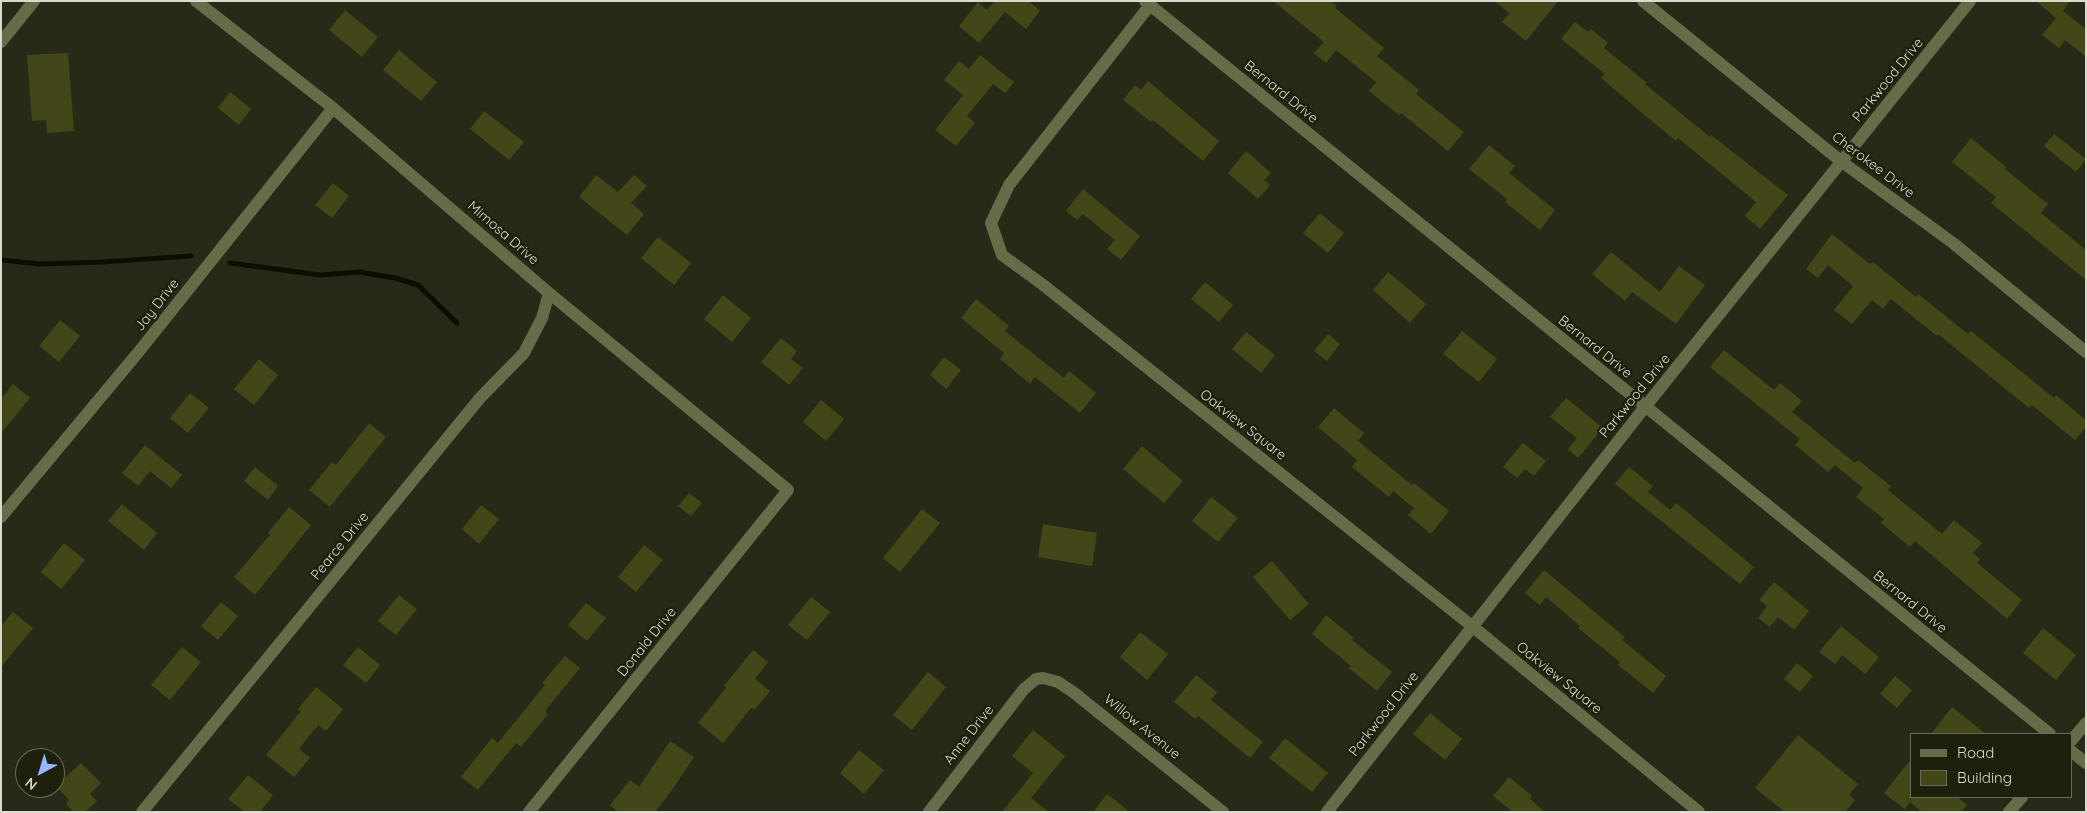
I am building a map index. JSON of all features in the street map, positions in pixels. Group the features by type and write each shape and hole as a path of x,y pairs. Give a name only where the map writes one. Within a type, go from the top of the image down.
{"street":[{"path":"1,42 34,1"},
{"name":"Mimosa Drive","path":"196,1 333,108 549,293 788,490"},
{"name":"Cherokee Drive","path":"1643,1 1842,162 1953,243 2086,352"},
{"name":"Parkwood Drive","path":"1327,812 1646,406 1970,1"},
{"name":"Bernard Drive","path":"1147,3 2049,733"},
{"name":"Oakview Square","path":"1147,3 1009,186 991,223 1002,256 1042,284 1472,626 1699,812"},
{"name":"Jay Drive","path":"1,517 141,349 333,108"},
{"name":"Pearce Drive","path":"142,812 480,398 524,353 542,318 549,293"},
{"name":"Donald Drive","path":"529,812 788,490"},
{"name":"Willow Avenue","path":"1036,679 1043,678 1058,682 1073,692 1224,812"},
{"name":"Anne Drive","path":"929,812 1024,689 1036,679"},
{"path":"2072,740 2086,723"},
{"path":"2072,752 2086,762"},
{"path":"2008,812 2021,798"}],"building":[{"path":"992,1 1029,1 1040,11 1026,29 1005,12 979,43 959,26 978,2 987,10 994,2"},
{"path":"1273,1 1330,1 1337,6 1335,8 1384,48 1377,56 1419,90 1416,94 1464,132 1448,151 1401,113 1399,115 1369,91 1376,82 1336,50 1326,63 1314,53 1324,42"},
{"path":"1494,1 1558,1 1526,41 1502,22 1509,13"},
{"path":"2036,1 2070,1 2063,11 2086,29 2086,57 2065,40 2059,48 2042,35 2056,18"},
{"path":"345,10 378,37 362,57 329,30"},
{"path":"1575,22 1588,32 1591,29 1608,43 1604,48 1646,82 1645,84 1710,137 1711,135 1788,195 1760,229 1745,216 1756,202 1678,138 1676,141 1647,117 1601,78 1605,74 1561,39"},
{"path":"399,50 437,82 421,101 383,70"},
{"path":"68,53 74,131 47,133 46,120 32,121 27,55"},
{"path":"980,55 1014,82 1005,93 993,84 967,116 975,123 956,146 935,130 963,95 944,80 959,61 969,69"},
{"path":"1148,81 1219,141 1203,161 1153,120 1151,122 1123,100 1135,85 1141,90"},
{"path":"230,92 251,109 239,125 218,108"},
{"path":"484,111 524,142 509,160 470,129"},
{"path":"2054,134 2086,159 2076,172 2044,146"},
{"path":"1971,138 2048,204 2041,213 2086,250 2086,280 1991,203 1996,197 1952,162"},
{"path":"1489,145 1515,166 1509,173 1555,210 1540,230 1505,202 1507,199 1469,169"},
{"path":"1246,151 1271,173 1264,180 1270,185 1258,199 1228,173"},
{"path":"596,175 618,192 634,175 647,186 631,203 644,214 627,235 579,197"},
{"path":"333,183 349,196 332,218 315,205"},
{"path":"1083,189 1140,236 1121,260 1107,249 1115,240 1083,214 1077,220 1066,211"},
{"path":"1320,213 1344,233 1328,253 1303,233"},
{"path":"1832,234 1870,264 1873,262 1916,297 1918,294 1968,334 1971,331 2054,398 2056,395 2086,420 2086,427 2075,440 2032,405 2029,408 1938,334 1937,336 1891,299 1883,309 1872,300 1852,324 1834,310 1853,286 1828,265 1818,278 1806,269"},
{"path":"658,237 691,263 674,285 641,258"},
{"path":"1611,252 1660,292 1679,266 1705,285 1676,324 1632,292 1625,301 1592,274"},
{"path":"1388,272 1426,304 1410,323 1373,290"},
{"path":"1205,282 1233,305 1219,322 1191,299"},
{"path":"723,295 751,318 732,342 704,319"},
{"path":"976,299 1009,326 1005,331 1064,378 1069,371 1096,393 1080,413 1035,377 1030,384 1000,359 1004,353 961,318"},
{"path":"60,320 80,336 59,362 39,346"},
{"path":"1462,331 1497,359 1479,382 1443,354"},
{"path":"1246,332 1275,355 1261,373 1232,349"},
{"path":"1328,334 1340,344 1327,361 1314,351"},
{"path":"781,338 797,351 791,359 803,368 789,385 761,362"},
{"path":"1724,350 1774,390 1780,383 1802,401 1792,412 1855,463 1858,460 1891,486 1888,490 1942,534 1954,520 1982,543 1973,553 1980,559 1977,563 2022,600 2007,619 1915,541 1910,547 1881,523 1884,519 1856,497 1863,488 1835,465 1828,472 1795,445 1800,439 1710,367"},
{"path":"944,357 961,370 946,389 930,375"},
{"path":"259,359 278,375 254,405 234,389"},
{"path":"13,384 30,398 1,433 1,399"},
{"path":"190,393 209,408 188,433 170,418"},
{"path":"1566,398 1603,428 1578,458 1568,449 1577,438 1550,417"},
{"path":"821,400 844,419 826,441 803,422"},
{"path":"1334,408 1364,433 1358,441 1412,485 1414,483 1449,511 1431,534 1408,515 1414,508 1393,491 1389,497 1352,467 1357,460 1318,427"},
{"path":"369,423 386,437 330,507 309,490 332,462 336,465"},
{"path":"1523,443 1546,461 1534,476 1525,469 1517,478 1503,467"},
{"path":"145,445 182,475 171,488 150,471 138,486 122,473"},
{"path":"1142,446 1183,481 1164,503 1123,469"},
{"path":"255,467 278,486 268,500 244,481"},
{"path":"1629,467 1653,486 1648,492 1670,510 1676,503 1754,567 1740,584 1615,484"},
{"path":"689,493 702,503 691,516 678,506"},
{"path":"1211,497 1238,518 1218,542 1192,521"},
{"path":"122,504 157,533 144,550 108,521"},
{"path":"481,505 499,519 479,544 462,529"},
{"path":"289,507 311,525 255,595 234,577 270,535 268,533"},
{"path":"922,509 940,523 900,572 883,558"},
{"path":"1043,524 1097,533 1092,566 1038,557"},
{"path":"64,543 85,560 61,589 41,572"},
{"path":"644,545 663,560 636,592 618,577"},
{"path":"1272,561 1309,604 1290,620 1253,577"},
{"path":"1544,570 1625,637 1622,640 1666,676 1653,693 1618,665 1620,662 1578,628 1580,626 1546,597 1540,605 1525,593"},
{"path":"1774,582 1809,611 1794,630 1778,617 1770,627 1758,618 1767,606 1759,600"},
{"path":"399,595 417,609 396,635 378,621"},
{"path":"811,597 830,612 807,640 788,625"},
{"path":"221,602 238,616 218,640 201,626"},
{"path":"586,603 606,618 587,641 568,625"},
{"path":"13,612 33,628 1,667 1,626"},
{"path":"1326,615 1354,638 1352,640 1392,672 1377,691 1349,668 1351,666 1312,634"},
{"path":"1841,626 1879,657 1865,674 1842,655 1835,664 1819,652"},
{"path":"2043,628 2076,655 2056,680 2023,653"},
{"path":"1140,632 1168,654 1147,680 1120,657"},
{"path":"182,647 201,662 170,700 151,685"},
{"path":"358,647 380,665 366,683 343,665"},
{"path":"753,650 768,662 755,679 770,691 754,710 751,708 723,743 698,723"},
{"path":"565,656 580,668 545,711 548,714 521,747 516,743 478,790 461,777 492,738 498,743 545,685 542,683"},
{"path":"1797,663 1813,676 1800,692 1784,679"},
{"path":"928,672 946,687 912,730 893,715"},
{"path":"1196,675 1217,692 1211,700 1263,742 1250,758 1198,716 1195,719 1174,702"},
{"path":"1895,676 1912,690 1897,708 1880,694"},
{"path":"316,687 343,709 326,731 318,725 299,749 310,758 294,777 266,755 301,711 298,709"},
{"path":"1952,707 1985,733 1932,733"},
{"path":"1430,713 1462,739 1445,760 1413,734"},
{"path":"1033,730 1065,756 1031,798 1049,812 1002,812 1033,773 1012,756"},
{"path":"1798,735 1858,784 1849,795 1855,800 1845,812 1785,812 1755,788"},
{"path":"1285,738 1328,773 1312,792 1269,758"},
{"path":"670,741 694,757 672,790 655,812 618,812 610,805 630,780 639,787"},
{"path":"859,750 884,770 864,794 840,773"},
{"path":"1910,760 1910,798 1958,798 1967,805 1961,812 1922,812 1910,802 1905,809 1884,793"},
{"path":"81,763 101,783 90,794 97,801 85,812 74,812 66,804 69,800 65,796 65,778"},
{"path":"248,775 273,795 260,812 245,812 228,799"},
{"path":"1509,777 1532,796 1530,799 1545,812 1513,812 1493,796"},
{"path":"1107,794 1130,812 1093,812"}],"waterway":[{"path":"1,260 40,264 191,256"},
{"path":"230,263 320,275 359,272 395,278 418,285 457,323"}]}
